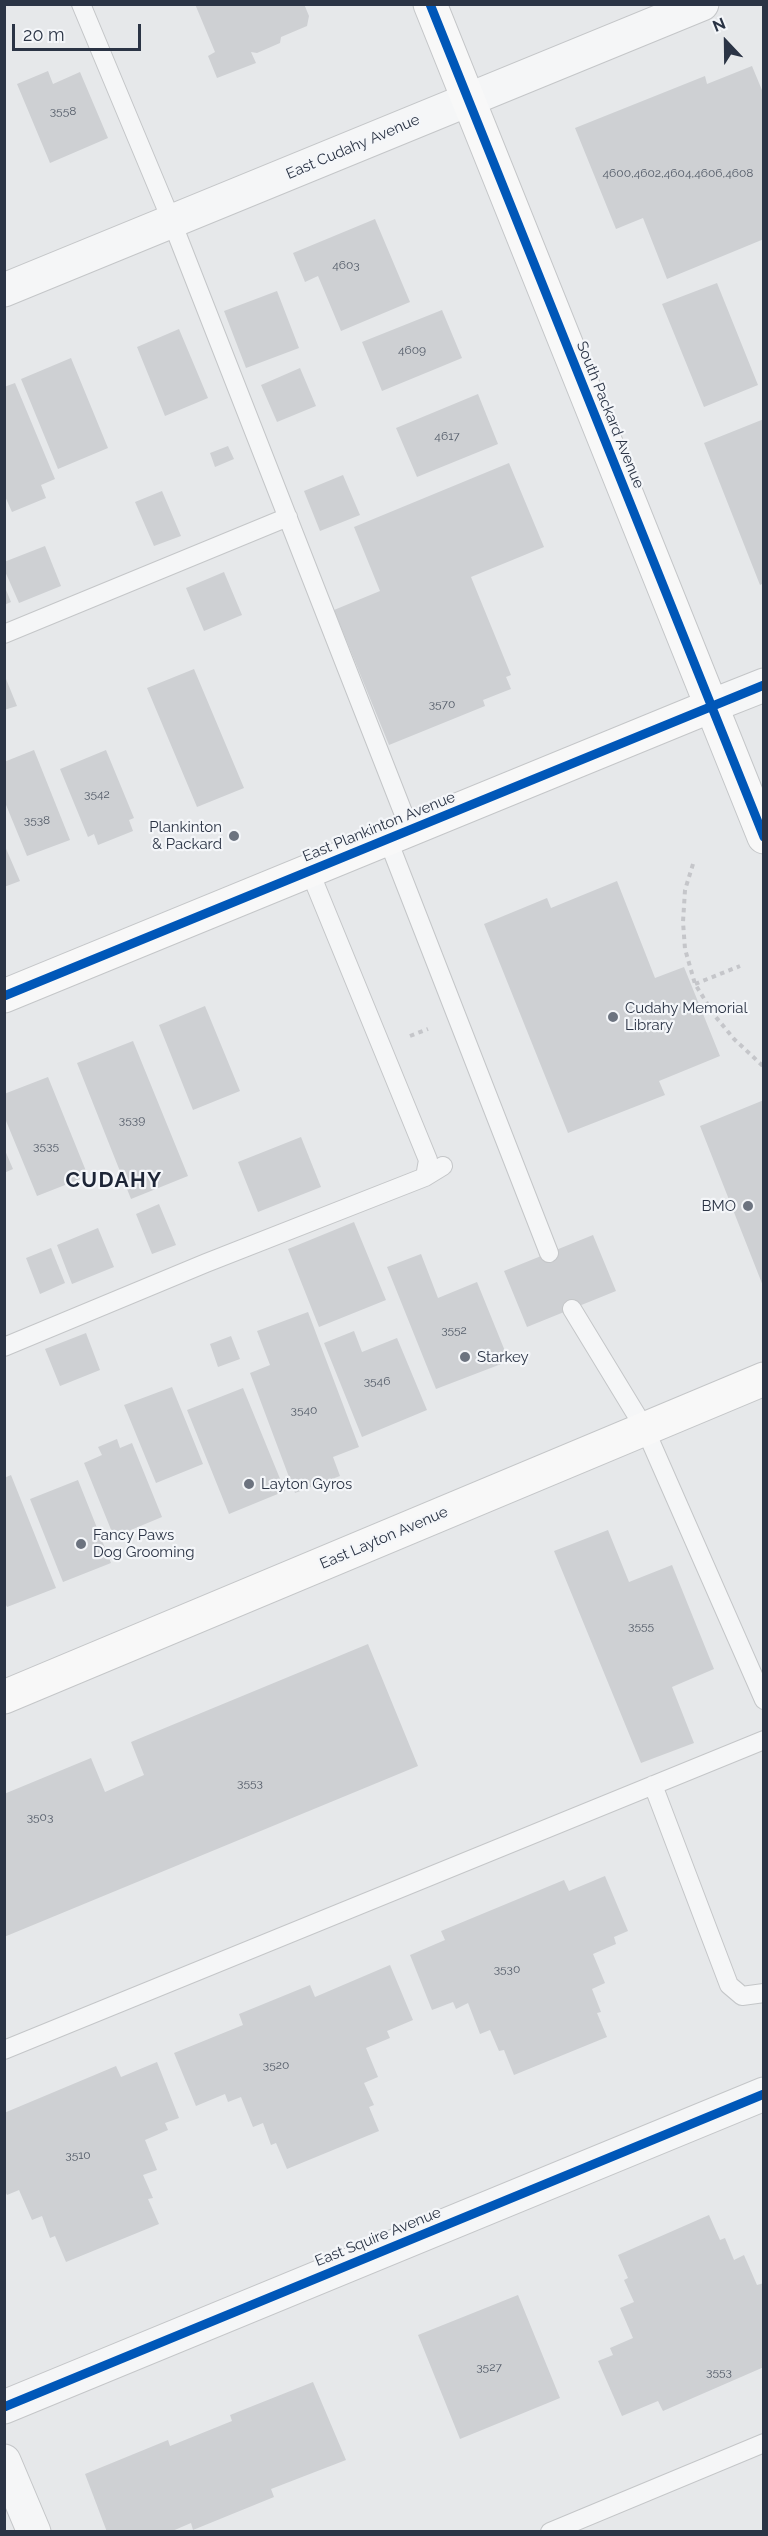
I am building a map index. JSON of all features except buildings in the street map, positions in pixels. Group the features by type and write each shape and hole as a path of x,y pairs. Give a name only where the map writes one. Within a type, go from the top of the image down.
{"street":[{"name":"South Packard Avenue","path":"430,4 764,837"},
{"name":"East Cudahy Avenue","path":"4,290 702,4"},
{"name":"East Plankinton Avenue","path":"4,996 764,685"},
{"name":"East Layton Avenue","path":"4,1697 764,1379"},
{"name":"East Squire Avenue","path":"4,2407 764,2094"},
{"path":"4,2462 34,2532"}],"lane":[{"path":"81,4 172,222 288,517 549,1253"},
{"path":"4,634 288,517"},
{"path":"310,872 428,1160 425,1177"},
{"path":"4,1347 206,1263 425,1177 442,1166"},
{"path":"572,1309 645,1429 764,1700"},
{"path":"4,2049 764,1740"},
{"path":"653,1785 729,1984 742,1996 764,1993"},
{"path":"550,2532 764,2443"}],"path":[{"path":"693,864 685,890 683,922 685,949 695,984 715,1016 734,1040 764,1067"},
{"path":"695,984 740,966"}],"cycle path":[{"path":"430,4 764,837"},
{"path":"4,996 764,685"},
{"path":"4,2407 764,2094"}],"place":[{"name":"Plankinton & Packard","path":"234,836"},
{"name":"Cudahy Memorial Library","path":"613,1017"},
{"name":"BMO","path":"748,1206"},
{"name":"Starkey","path":"465,1357"},
{"name":"Layton Gyros","path":"249,1484"},
{"name":"Fancy Paws Dog Grooming","path":"81,1544"}],"district":[{"name":"CUDAHY","path":"114,1181"}]}
